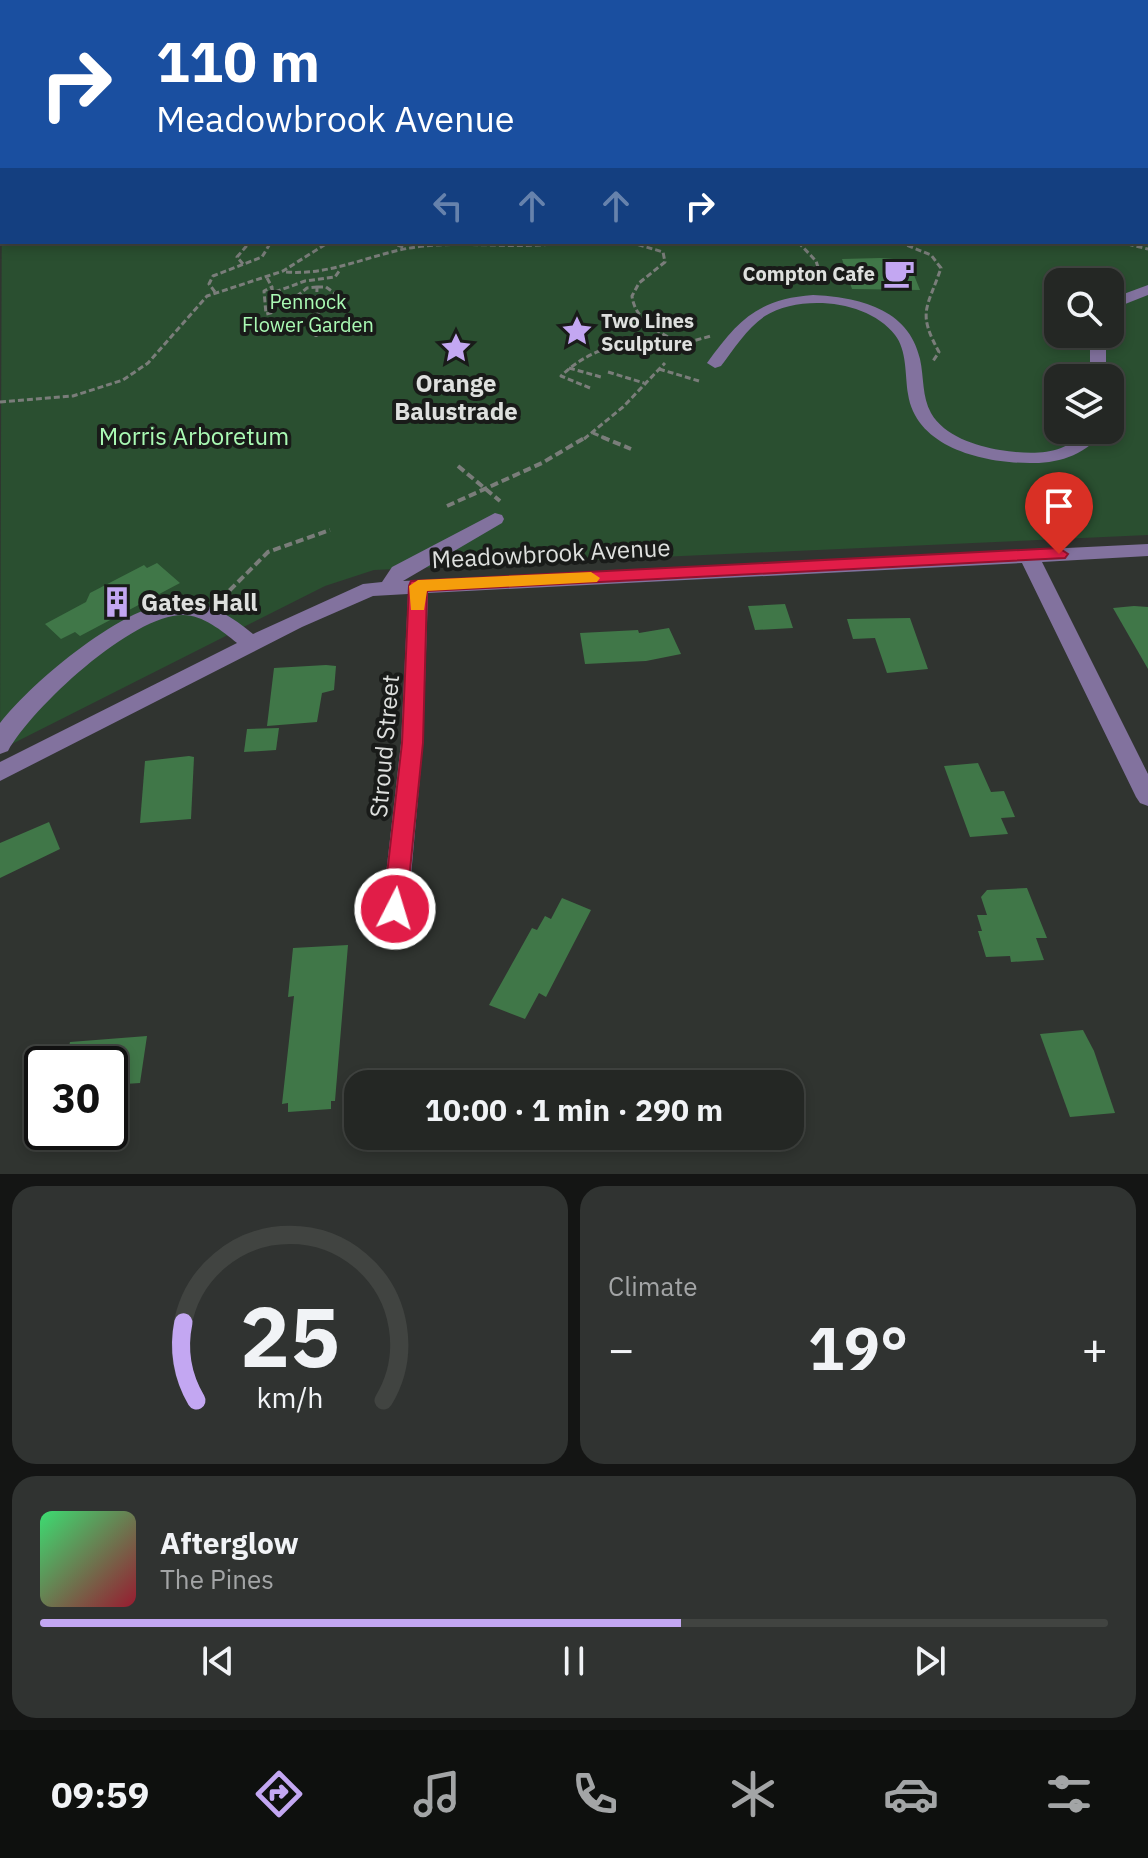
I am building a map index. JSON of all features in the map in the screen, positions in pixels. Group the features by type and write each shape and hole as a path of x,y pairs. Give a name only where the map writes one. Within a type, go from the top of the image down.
{"street":[{"path":"1124,298 1148,290"},
{"path":"715,363 759,314 788,302 812,299 850,304 889,320 907,340 924,416 948,437 973,449 1005,456 1049,457 1080,444"},
{"path":"389,586 399,572 495,519"},
{"name":"Meadowbrook Avenue","path":"2,759 355,593 389,586 1148,550"},
{"path":"1029,556 1148,797"},
{"name":"Stroud Street","path":"395,909 412,743 418,586"},
{"path":"2,759 2,736 23,710 77,662 143,617 163,609 197,611 235,630 251,644"}],"path":[{"path":"243,264 237,257 248,244"},
{"path":"215,292 209,284 213,276 267,253 270,244"},
{"path":"0,402 73,396 112,385 141,369 196,306 215,292 283,271 326,244"},
{"path":"395,244 406,248"},
{"path":"283,271 340,270 406,248 441,244 483,244 522,249 554,244"},
{"path":"636,244 663,252 665,262 638,284 631,300 641,317 682,344 674,354"},
{"path":"800,244 816,261 822,279"},
{"path":"904,244 931,255 941,268 924,318 925,327 939,352 938,357 925,364 911,364"},
{"path":"1127,244 1148,249"},
{"path":"266,277 274,289 274,312 264,312 264,291 274,289 317,279 335,277 340,270"},
{"path":"316,337 317,272"},
{"path":"296,301 307,288 317,287 326,287 337,298"},
{"path":"276,302 337,298"},
{"path":"296,301 301,309 316,312 331,309 337,298"},
{"path":"590,388 562,378 588,352 607,345 673,340"},
{"path":"447,506 546,461 593,433 665,363"},
{"path":"569,368 601,377"},
{"path":"659,369 699,381"},
{"path":"608,372 646,383"},
{"path":"593,433 631,449"},
{"path":"458,466 493,495"},
{"path":"197,611 227,595 257,562 281,545 330,530"}],"green space":[{"name":"Morris Arboretum","path":"2,244 1148,244 1148,535 374,570 325,586 0,750"}],"building":[{"path":"842,259 908,260 920,290 852,289"},
{"name":"Gates Hall","path":"157,563 180,583 80,636 75,632 61,639 45,624 86,602 90,593 144,565 147,568"},
{"path":"785,604 793,628 755,630 748,606"},
{"path":"1148,607 1148,669 1113,608"},
{"path":"910,618 928,669 887,673 875,638 853,639 847,619"},
{"path":"669,628 681,654 646,661 585,664 580,633 638,630 639,633"},
{"path":"336,666 334,690 322,693 317,722 267,726 274,668"},
{"path":"279,728 276,750 244,752 247,729"},
{"path":"194,757 191,819 140,823 145,761"},
{"path":"978,763 991,792 1004,791 1015,817 1001,818 1008,834 970,837 944,766"},
{"path":"49,822 60,849 0,878 0,843"},
{"path":"1027,888 1047,938 1036,938 1044,960 1011,962 1010,956 986,957 978,931 982,931 977,915 987,915 981,897 987,890"},
{"path":"562,898 591,910 546,997 539,993 525,1019 489,1005 532,928 537,930 545,916 551,919"},
{"path":"348,945 335,1101 331,1101 331,1109 288,1112 288,1103 282,1104 294,996 288,997 293,948"},
{"path":"1083,1030 1094,1051 1115,1113 1070,1117 1040,1034"},
{"path":"147,1036 140,1083 128,1084 128,1046 69,1046 70,1042"}],"slow traffic":[{"path":"418,606 418,586 591,578"}],"place":[{"name":"Compton Cafe","path":"899,273"},
{"name":"Two Lines Sculpture","path":"577,331"},
{"name":"Orange Balustrade","path":"456,348"},
{"name":"Gates Hall","path":"117,602"}],"route":[{"path":"395,909 412,743 418,586 1059,554"}],"park label":[{"name":"Pennock Flower Garden","path":"308,312"}]}
